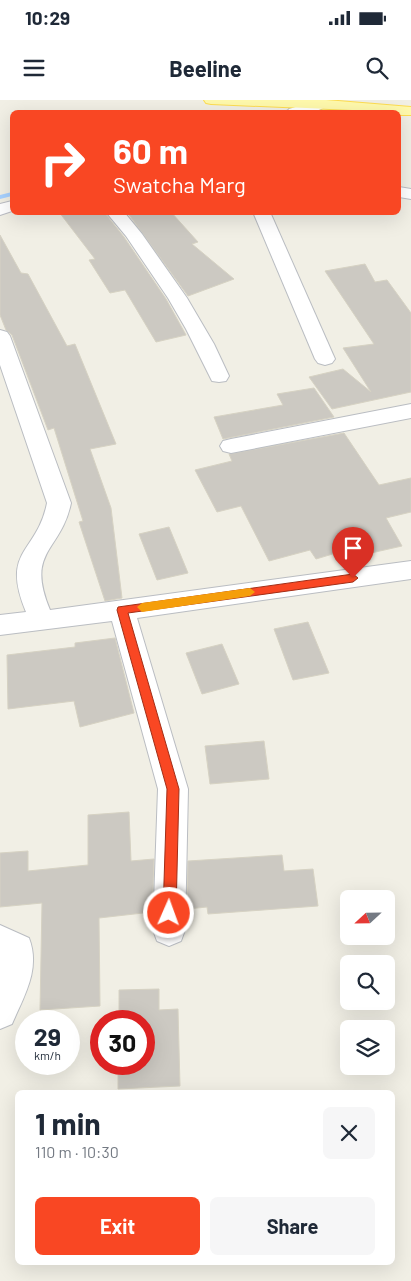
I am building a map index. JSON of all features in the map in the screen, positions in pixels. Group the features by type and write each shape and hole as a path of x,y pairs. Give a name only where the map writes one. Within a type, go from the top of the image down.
{"main road":[{"path":"211,100 290,105"},
{"path":"320,104 398,110"}],"street":[{"path":"290,105 320,104"},
{"path":"117,215 124,221 159,270 206,346 219,376"},
{"path":"262,215 326,359"},
{"path":"0,336 59,503 58,513 29,564 27,573 28,582 42,621"},
{"path":"231,446 411,411"},
{"path":"0,625 42,621 411,570"},
{"path":"122,610 173,789 169,930"},
{"path":"0,941 17,950 16,976 0,1012"}],"building":[{"path":"61,215 106,215 124,237 166,299 186,335 156,342 125,290 110,293 89,260 95,259"},
{"path":"129,215 174,215 198,242 192,244 234,279 188,296"},
{"path":"0,235 21,273 28,274 67,346 75,344 116,444 90,449 111,508 122,598 105,601 79,522 83,521 54,428 48,430 12,335 6,330 0,315"},
{"path":"365,264 375,282 387,280 411,313 411,392 332,409 309,377 343,369 371,392 343,348 374,344 325,271"},
{"path":"314,388 334,417 223,439 214,417 283,405 277,394"},
{"path":"344,433 379,485 411,478 411,512 386,518 402,546 371,553 366,544 316,559 310,550 269,561 241,506 217,512 195,470 232,461 229,454"},
{"path":"169,527 188,573 157,580 139,534"},
{"path":"308,622 329,673 293,680 274,629"},
{"path":"115,638 134,713 80,727 74,701 8,709 7,655 75,647 75,643"},
{"path":"222,644 239,684 202,694 186,653"},
{"path":"264,741 269,779 210,784 205,746"},
{"path":"129,812 131,861 154,859 152,912 99,918 100,1006 40,1010 42,903 0,907 0,853 28,851 28,871 88,865 88,815"},
{"path":"282,855 284,871 313,869 318,906 208,914 207,907 187,909 188,861"},
{"path":"159,989 159,1010 178,1009 180,1086 118,1089 118,1075 155,1075 155,1010 119,1010 119,990"}],"waterway":[{"path":"0,197 10,194"}],"slow traffic":[{"path":"142,607 250,592"}],"route":[{"path":"169,913 173,789 122,610 353,578"}]}
